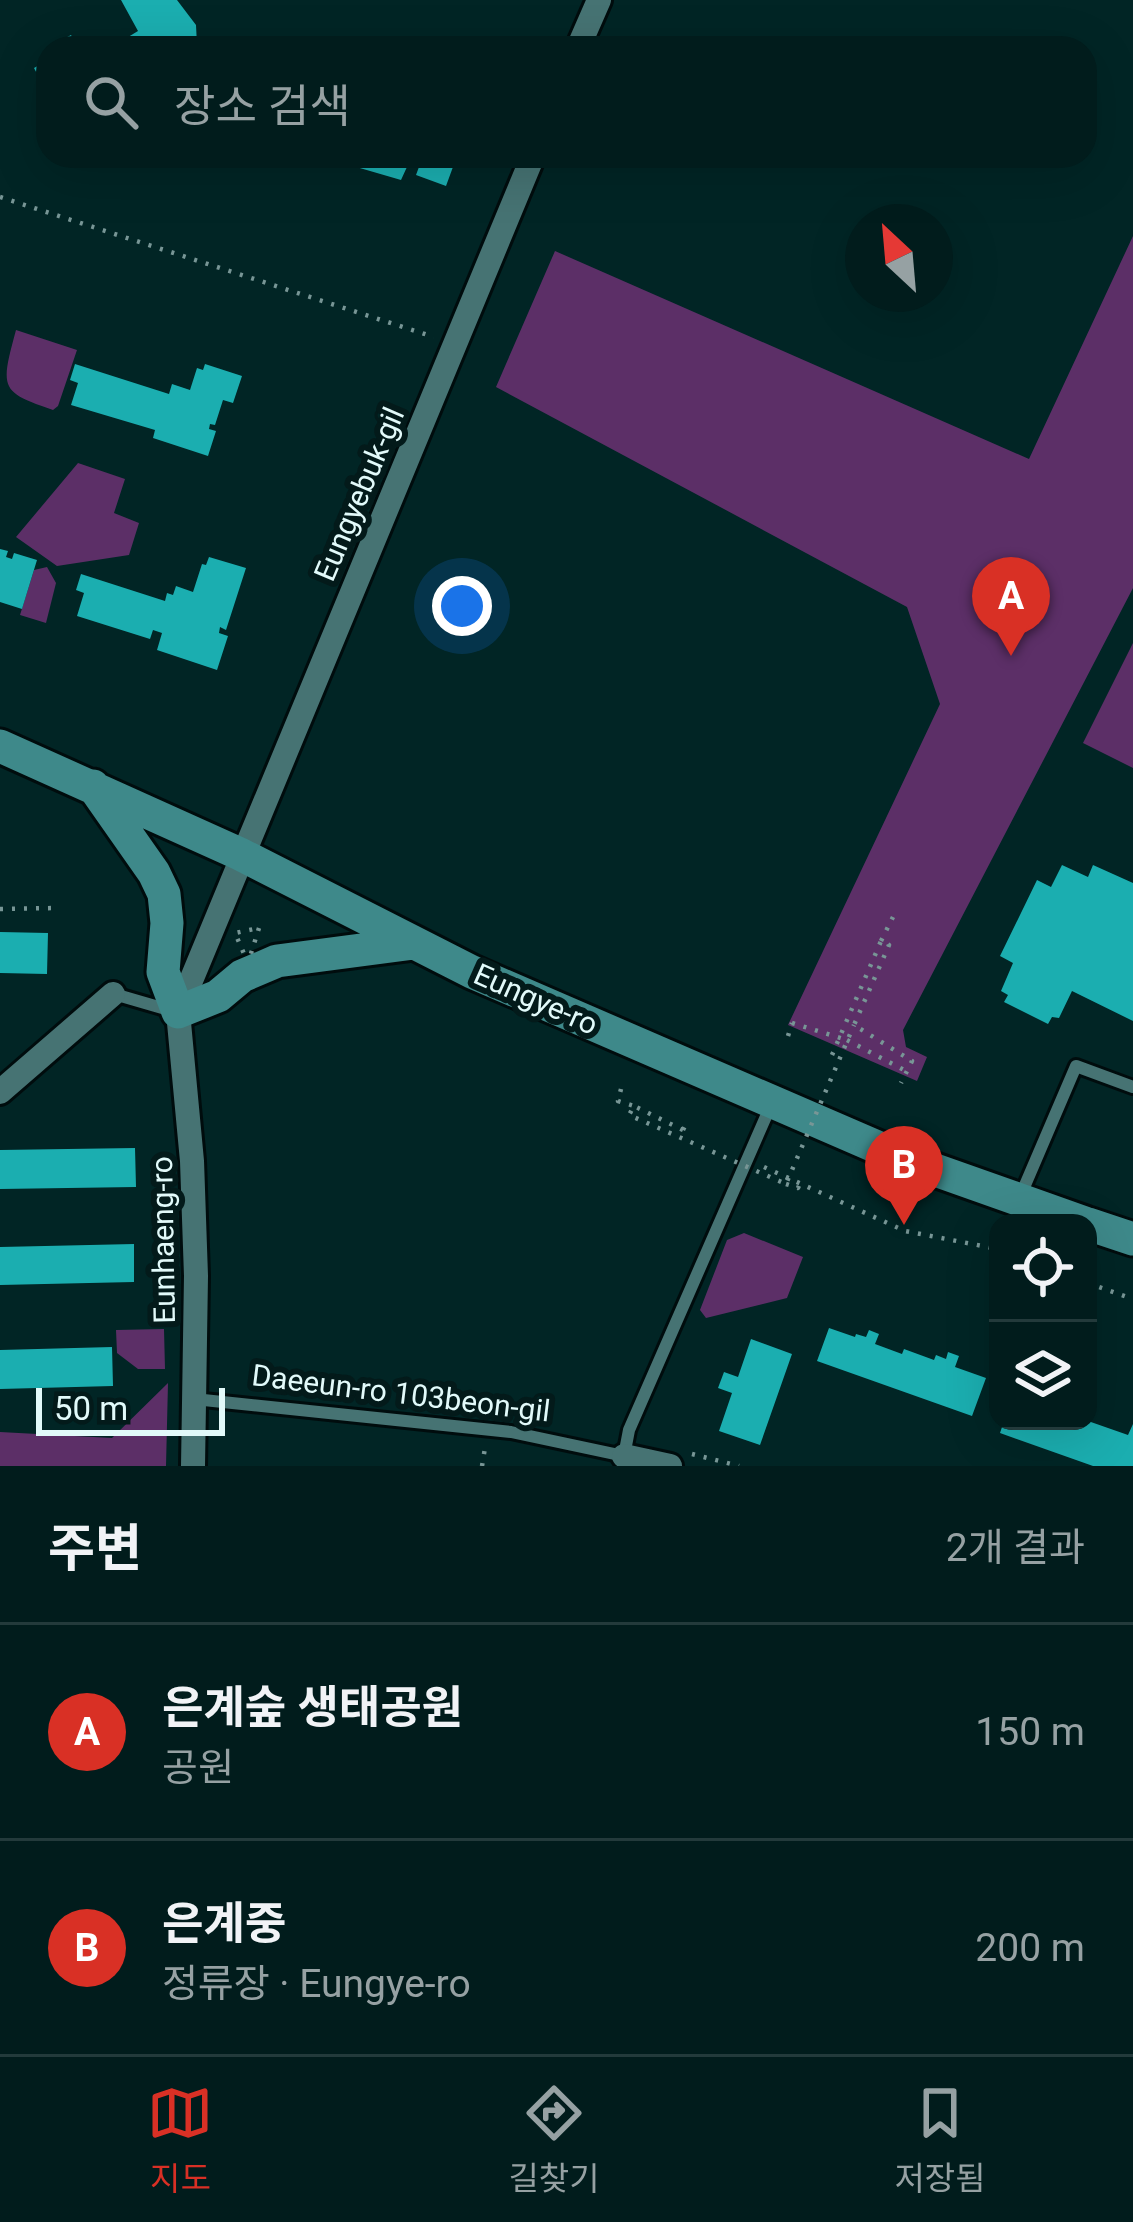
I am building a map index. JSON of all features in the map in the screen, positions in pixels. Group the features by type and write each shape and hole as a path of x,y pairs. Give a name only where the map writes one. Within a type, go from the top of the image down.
{"street":[{"path":"583,36 598,0"},
{"name":"Eungyebuk-gil","path":"178,1012 528,168"},
{"name":"Eungye-ro","path":"0,746 240,854 414,943 772,1102 908,1160 1060,1214"},
{"path":"92,784 161,887 167,918 163,972 178,1012 218,996 242,976 277,961 414,943"},
{"path":"0,1091 113,994"},
{"name":"Eunhaeng-ro","path":"178,1012 192,1161 193,1466"},
{"name":"Eungye-ro","path":"1097,1228 1133,1240"},
{"name":"Daeeun-ro 103beon-gil","path":"624,1456 681,1460"}],"lane":[{"path":"113,994 178,1012"},
{"path":"1019,1198 1076,1066 1133,1087"},
{"path":"624,1456 629,1430 772,1102"},
{"name":"Daeeun-ro 103beon-gil","path":"194,1399 511,1432 624,1456"}],"path":[{"path":"0,197 424,332 452,348"},
{"path":"0,909 55,908"},
{"path":"832,1054 889,946 881,940 893,917"},
{"path":"851,1022 912,1061 902,1083"},
{"path":"786,1184 851,1022"},
{"path":"788,1036 792,1023 847,1040 907,1071"},
{"path":"621,1089 618,1101 683,1130 688,1120"},
{"path":"634,1106 629,1115 786,1184 800,1185"},
{"path":"759,1165 905,1231 989,1248"},
{"path":"1097,1286 1133,1299"},
{"path":"482,1466 485,1448"},
{"path":"681,1460 739,1466"}],"shaded area":[{"path":"1133,236 1133,588 903,1030 906,1047 927,1057 917,1081 788,1025 940,704 907,607 496,387 555,251 1029,459"},
{"path":"16,330 77,350 53,410 23,398 9,385"},
{"path":"78,463 125,479 114,513 139,523 129,555 57,566 16,537"},
{"path":"47,567 56,583 46,623 20,615 34,570"},
{"path":"1133,643 1133,768 1083,743"},
{"path":"744,1233 803,1257 787,1298 706,1318 700,1310 727,1240"},
{"path":"164,1329 165,1369 138,1369 117,1353 116,1330"},
{"path":"168,1383 166,1466 0,1466 0,1432 112,1438"}],"building":[{"path":"121,0 177,0 196,25 197,36 130,36 138,31"},
{"path":"360,168 406,168 401,180"},
{"path":"419,168 453,168 446,186 416,175"},
{"path":"75,364 169,394 172,384 190,390 197,368 203,370 205,364 242,376 233,403 223,400 215,425 210,424 209,429 216,431 208,456 153,438 155,430 71,405 78,383 70,380"},
{"path":"0,549 12,559 14,553 37,560 22,609 0,602"},
{"path":"209,557 246,568 226,630 220,627 219,633 228,636 217,670 157,650 162,633 153,630 150,639 77,616 84,593 76,590 81,574 165,601 176,586 193,592"},
{"path":"1062,865 1088,877 1093,865 1133,883 1133,1021 1072,991 1059,1018 1052,1017 1048,1024 1004,1002 1008,995 1001,991 1013,963 1000,956 1037,880 1051,887"},
{"path":"0,932 48,933 47,974 0,973"},
{"path":"135,1148 136,1187 0,1189 0,1150"},
{"path":"134,1244 134,1282 0,1285 0,1247"},
{"path":"829,1328 855,1337 866,1337 869,1330 879,1334 875,1344 902,1354 904,1349 934,1360 936,1355 946,1359 948,1352 959,1356 955,1367 986,1378 972,1416 817,1361"},
{"path":"751,1339 792,1354 760,1445 719,1431 732,1393 718,1388 724,1372 738,1377"},
{"path":"112,1347 113,1386 0,1389 0,1350"},
{"path":"1097,1424 1128,1435 1133,1424 1133,1466 1093,1466 1000,1433 1097,1430"}],"place":[{"name":"은계숲 생태공원","path":"1011,656"},
{"name":"은계중","path":"904,1225"}]}
